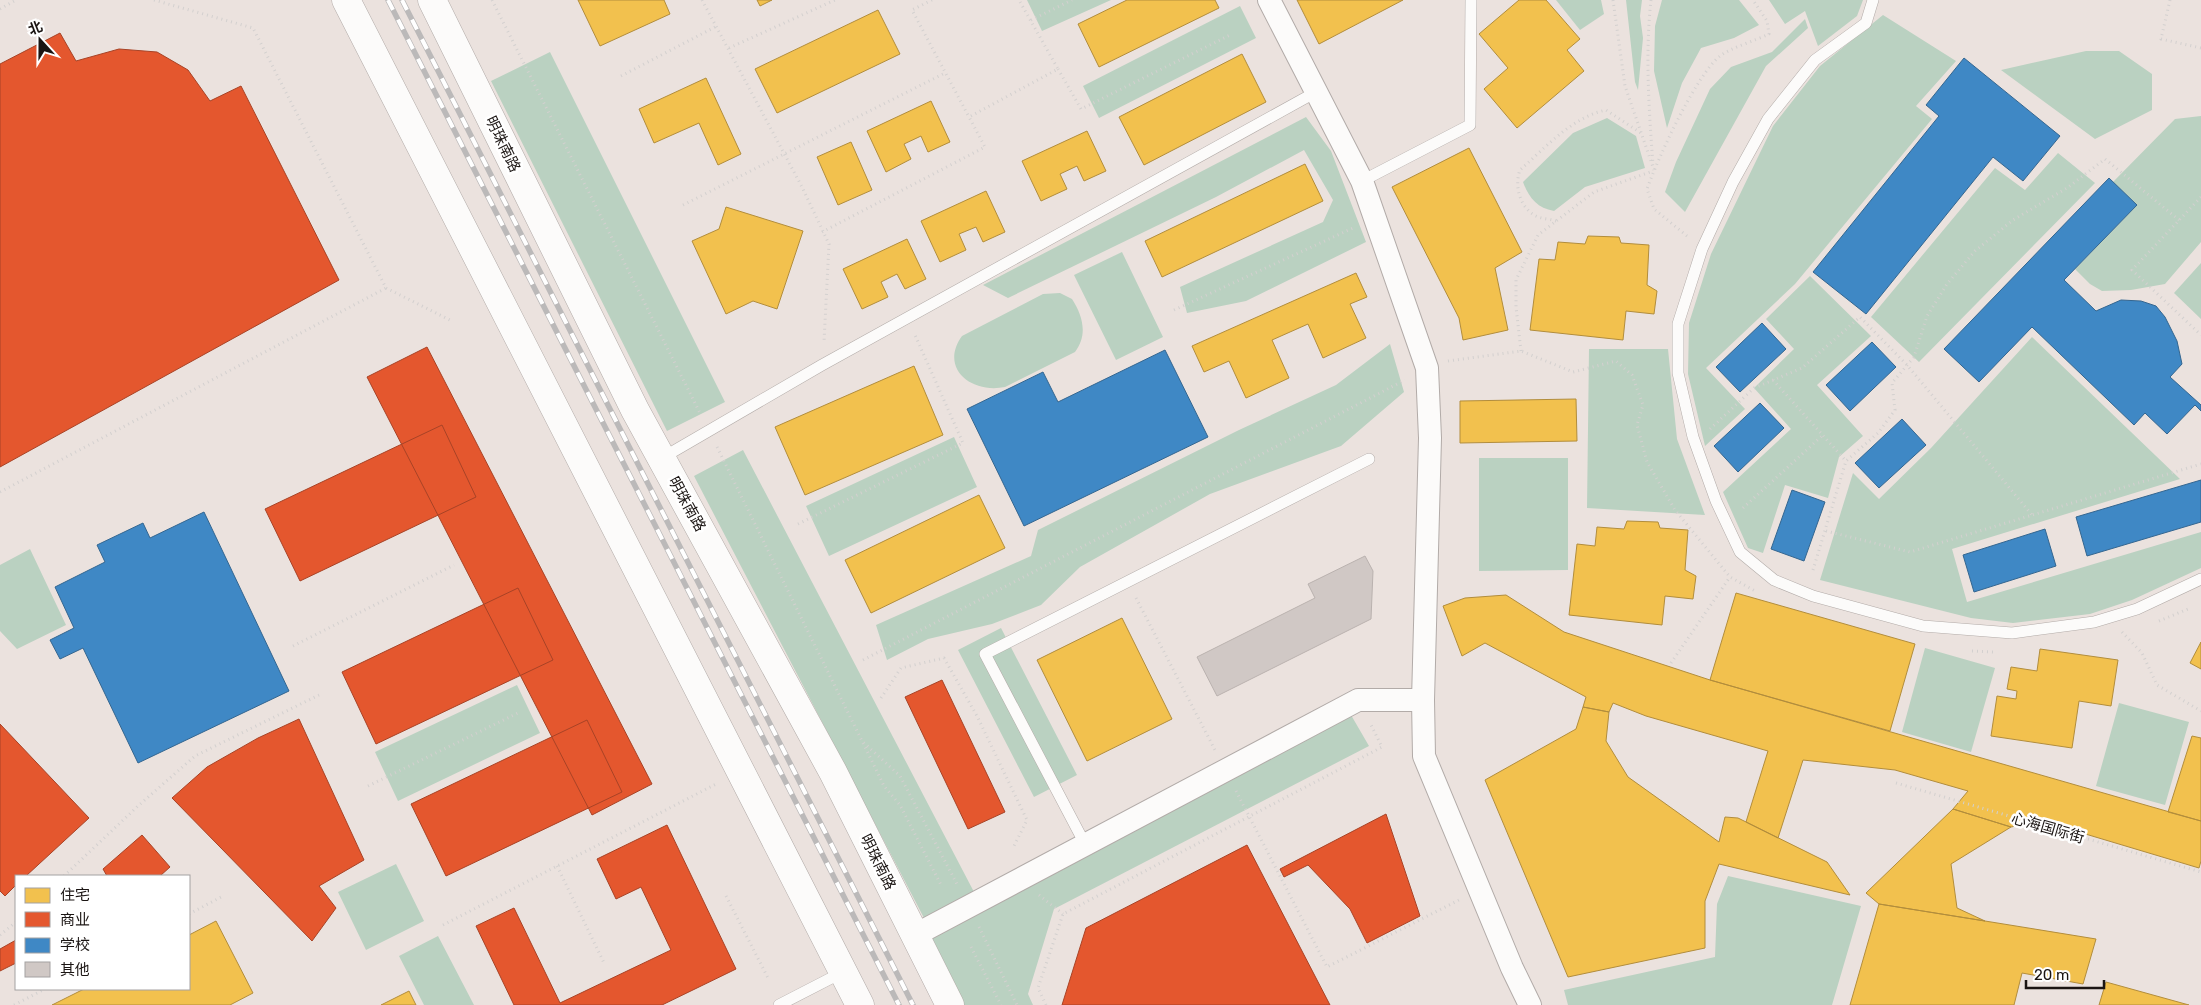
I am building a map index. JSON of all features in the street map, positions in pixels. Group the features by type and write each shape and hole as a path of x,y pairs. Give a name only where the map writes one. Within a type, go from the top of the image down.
{"highway":[{"path":"346,0 860,1005"},
{"name":"明珠南路","path":"432,0 635,410 833,772 950,1005"}],"street":[{"path":"1269,0 1362,181 1375,218 1437,364 1430,438 1423,700 1424,756 1530,1005"},
{"path":"915,935 1358,700 1423,700"}],"lane":[{"path":"1362,181 1470,125 1471,0"},
{"path":"1873,0 1866,22 1815,60 1768,118 1733,182 1702,249 1678,324 1678,373 1693,437 1716,502 1740,552 1774,580 1813,596 1923,626 2012,633 2094,622 2137,609 2201,579"},
{"path":"662,458 822,365 1316,92"},
{"path":"1085,844 986,654 1369,459"},
{"path":"779,1005 843,972"}],"path":[{"path":"0,9 16,0"},
{"path":"154,0 253,28 386,288 450,320"},
{"path":"492,0 709,431 884,786 900,805 942,887"},
{"path":"702,0 784,153 829,244 822,365"},
{"path":"729,48 835,0"},
{"path":"822,232 985,147 912,10 932,0"},
{"path":"1020,0 1081,108 1230,35"},
{"path":"1031,20 1072,0"},
{"path":"1612,0 1625,86 1654,171"},
{"path":"1652,0 1648,32 1650,122 1654,171"},
{"path":"1702,249 1654,209 1647,189 1654,171 1702,75 1721,56 1769,34 1767,21 1752,0"},
{"path":"2170,0 2161,39 2201,48"},
{"path":"621,76 717,26"},
{"path":"969,117 1058,69"},
{"path":"683,205 945,73"},
{"path":"1557,221 1535,216 1520,198 1516,180 1520,170 1572,125 1594,112 1606,110 1641,133"},
{"path":"1813,570 1846,461 1878,433 1895,410 1892,383 1914,356 1927,316 1947,284 1975,251 2013,220 2067,188 2105,159 2179,220"},
{"path":"1521,351 1516,307 1516,280 1538,235 1594,192 1654,171"},
{"path":"2201,197 2132,270 2201,335"},
{"path":"1174,310 1375,218"},
{"path":"0,492 386,288"},
{"path":"798,524 963,443 907,318"},
{"path":"1708,431 1754,388 1802,368 1860,318 1907,365 2032,515"},
{"path":"863,660 1437,364 1521,351 1573,372 1616,361 1632,375 1643,405 1637,425 1647,462 1676,510 1730,577 1749,589 1758,592"},
{"path":"1773,380 1846,461"},
{"path":"1742,508 1823,435"},
{"path":"1826,531 1910,552 2201,464"},
{"path":"292,646 454,565"},
{"path":"1671,663 1730,577"},
{"path":"1128,582 1225,770"},
{"path":"2155,622 2164,620 2194,606"},
{"path":"2128,627 2118,628 2142,653 2157,684 2201,711"},
{"path":"1970,650 1994,652"},
{"path":"881,698 902,668 944,658 977,716 1027,820 1013,848"},
{"path":"65,875 138,806 195,756 319,695"},
{"path":"1046,1005 1038,988 1062,914 1382,747 1358,700"},
{"path":"368,786 520,712"},
{"path":"862,741 900,776 1017,1005"},
{"path":"443,925 741,771"},
{"name":"心海国际街","path":"1896,783 2201,872"},
{"path":"1250,816 1328,967 1479,889"},
{"path":"557,866 604,963"},
{"path":"190,913 222,896"},
{"path":"726,896 768,978"},
{"path":"0,935 15,923"},
{"path":"971,947 1001,1005"},
{"path":"14,1005 43,990"}],"green space":[{"path":"1027,0 1111,0 1042,31"},
{"path":"1556,0 1601,0 1604,14 1580,30"},
{"path":"1626,0 1642,0 1640,16 1643,38 1638,90 1635,82"},
{"path":"1662,0 1739,0 1759,25 1734,38 1701,48 1682,83 1667,128 1654,71 1655,26"},
{"path":"1769,0 1863,0 1857,16 1818,46 1805,11 1785,24"},
{"path":"1240,6 1256,38 1099,118 1083,86"},
{"path":"1883,15 1956,61 1916,106 1932,119 1795,284 1706,368 1745,409 1705,446 1688,374 1689,323 1711,254 1773,126 1820,66"},
{"path":"1805,19 1808,28 1766,66 1685,212 1665,192 1676,162 1710,89 1731,67 1772,52"},
{"path":"2086,51 2119,51 2152,74 2152,110 2095,139 2001,70"},
{"path":"550,52 725,402 667,431 491,81"},
{"path":"2201,116 2201,242 2165,284 2131,290 2102,291 2090,284 2075,269 2137,205 2113,182 2175,119"},
{"path":"1306,117 1331,151 1366,242 1246,301 1187,313 1180,287 1323,222 1333,200 1304,150 1216,197 1008,298 983,285"},
{"path":"1607,118 1636,136 1645,168 1585,187 1554,211 1538,205 1528,193 1523,182 1573,133"},
{"path":"2058,153 2095,183 1919,362 1871,317 1995,168 2025,190"},
{"path":"1122,252 1163,337 1116,360 1074,275"},
{"path":"2201,263 2201,319 2174,293"},
{"path":"1810,276 1871,336 1817,385 1863,436 1839,457 1828,498 1785,485 1763,553 1748,548 1723,492 1791,429 1754,388 1794,349 1766,319"},
{"path":"1060,293 1072,299 1081,319 1082,339 1075,352 1005,387 992,388 981,386 970,382 962,376 954,358 956,348 962,336 1043,294"},
{"path":"2032,337 2180,479 1952,549 1967,602 2201,532 2201,568 2132,600 2090,614 2013,623 1971,618 1820,580 1853,473 1879,499 1931,448"},
{"path":"1390,344 1404,392 1341,446 1210,494 1080,567 1041,605 992,624 928,639 887,660 876,625 1031,556 1038,530 1239,430 1336,385"},
{"path":"1589,349 1668,349 1677,439 1705,515 1587,508"},
{"path":"954,437 977,487 829,556 806,506"},
{"path":"743,450 974,892 924,918 694,476"},
{"path":"1479,458 1568,458 1568,570 1479,571"},
{"path":"30,549 66,625 17,649 0,631 0,565"},
{"path":"1001,628 1077,775 1034,797 958,650"},
{"path":"1925,648 1995,668 1971,752 1902,732"},
{"path":"517,685 540,733 398,801 375,752"},
{"path":"2119,703 2189,722 2165,805 2096,786"},
{"path":"1351,715 1369,746 1054,909 1028,994 1033,1005 961,1005 928,940"},
{"path":"396,864 424,921 366,950 338,892"},
{"path":"1728,876 1861,906 1832,1005 1568,1005 1564,990 1715,957 1717,904"},
{"path":"438,936 474,1005 424,1005 399,956"}],"building: 住宅":[{"path":"578,0 664,0 670,14 600,46"},
{"path":"757,0 772,0 760,6"},
{"path":"1127,0 1215,0 1219,8 1099,67 1078,24"},
{"path":"1297,0 1403,0 1319,44"},
{"path":"1519,0 1546,0 1580,39 1567,50 1584,71 1517,128 1484,89 1508,68 1479,34"},
{"path":"878,10 900,54 777,113 755,69"},
{"path":"1242,54 1266,102 1144,165 1119,117"},
{"path":"706,78 741,154 718,165 699,123 654,143 639,109"},
{"path":"931,101 950,142 928,152 921,136 904,144 911,159 886,172 867,131"},
{"path":"1087,131 1106,171 1084,181 1077,166 1060,174 1067,189 1041,201 1022,161"},
{"path":"851,142 872,190 838,205 817,157"},
{"path":"1469,148 1522,252 1495,268 1508,330 1463,340 1459,318 1392,187"},
{"path":"1305,164 1323,201 1162,277 1145,241"},
{"path":"986,191 1005,232 983,242 976,227 959,234 966,250 940,262 921,221"},
{"path":"726,207 803,231 777,309 753,301 726,314 692,241 719,229"},
{"path":"1588,236 1619,237 1621,243 1649,245 1647,285 1657,291 1654,314 1626,311 1623,340 1530,330 1539,259 1555,260 1558,242 1585,244"},
{"path":"907,239 926,279 905,289 897,274 881,282 888,297 862,309 843,269"},
{"path":"1356,273 1367,297 1350,304 1366,338 1323,358 1308,324 1272,340 1289,378 1246,398 1229,361 1204,372 1192,346"},
{"path":"914,366 943,435 805,495 775,427"},
{"path":"1576,399 1577,441 1460,443 1460,401"},
{"path":"979,495 1005,548 871,613 845,560"},
{"path":"1627,521 1658,522 1660,528 1688,530 1685,570 1696,576 1693,599 1665,596 1662,625 1569,615 1577,544 1595,546 1597,527 1624,529"},
{"path":"1736,593 1915,644 1890,731 1710,680"},
{"path":"1506,595 1564,632 1710,680 2201,821 2201,861 2199,868 2042,821 2011,827 1953,809 1968,791 1895,770 1803,760 1778,838 1746,822 1768,751 1646,716 1613,703 1609,712 1583,707 1586,697 1485,643 1462,656 1443,606 1465,598"},
{"path":"1122,618 1172,719 1087,761 1037,660"},
{"path":"2201,642 2201,669 2190,663"},
{"path":"2040,649 2118,660 2111,706 2079,701 2072,748 1991,736 1997,696 2016,699 2017,691 2007,689 2011,667 2037,671"},
{"path":"1583,707 1609,712 1606,741 1628,777 1719,842 1725,817 1738,818 1827,862 1850,895 1719,864 1705,901 1705,948 1568,977 1485,780 1576,729"},
{"path":"2192,736 2201,738 2201,821 2168,812"},
{"path":"1953,809 2011,827 1951,864 1957,908 1985,921 1879,904 1866,893"},
{"path":"1879,904 2096,939 2083,984 2022,973 2014,1005 1850,1005"},
{"path":"216,921 253,993 230,1005 52,1005 82,990 190,990 190,934"},
{"path":"2106,982 2189,1005 2099,1005"},
{"path":"409,991 416,1005 381,1005"}],"building: 商业":[{"path":"60,33 76,61 119,49 157,52 188,70 210,101 241,86 339,280 0,467 0,64"},
{"path":"427,347 652,784 592,815 367,377"},
{"path":"442,425 476,497 300,581 265,509"},
{"path":"518,588 553,660 376,744 342,672"},
{"path":"942,680 1005,812 968,829 905,697"},
{"path":"299,719 364,860 319,886 336,908 312,941 172,798 207,767 258,738"},
{"path":"587,720 622,792 446,876 411,804"},
{"path":"0,724 89,818 27,875 15,875 15,886 5,896 0,891"},
{"path":"1386,814 1420,916 1367,943 1350,909 1308,865 1284,877 1280,869"},
{"path":"667,825 736,969 662,1005 514,1005 476,926 514,908 560,1003 671,950 641,887 616,899 597,859"},
{"path":"142,835 170,867 161,875 106,875 103,869"},
{"path":"1247,845 1330,1005 1062,1005 1086,928"},
{"path":"15,941 15,964 0,971 0,949"}],"building: 学校":[{"path":"1964,58 2060,136 2023,181 1993,157 1866,314 1813,272 1939,116 1926,105"},
{"path":"2109,178 2137,205 2064,280 2096,311 2121,300 2141,301 2156,306 2165,317 2177,341 2182,364 2170,377 2201,405 2201,411 2195,405 2167,434 2145,413 2134,425 2032,327 1979,382 1944,349"},
{"path":"1762,323 1786,349 1740,392 1716,367"},
{"path":"1872,342 1896,367 1850,411 1826,385"},
{"path":"1165,350 1208,437 1024,526 967,409 1043,372 1058,402"},
{"path":"1760,403 1784,428 1738,472 1714,446"},
{"path":"1902,419 1926,445 1879,488 1855,463"},
{"path":"2201,480 2201,522 2087,556 2076,517"},
{"path":"1792,490 1825,502 1804,561 1771,549"},
{"path":"204,512 289,691 138,763 83,648 60,659 50,640 74,628 55,587 105,562 97,545 143,523 150,538"},
{"path":"2045,529 2056,566 1974,592 1963,555"}],"building: 其他":[{"path":"1365,556 1373,571 1371,619 1217,696 1197,657 1315,598 1308,584"}],"railway":[{"path":"388,0 899,1005"},
{"path":"402,0 913,1005"}]}
